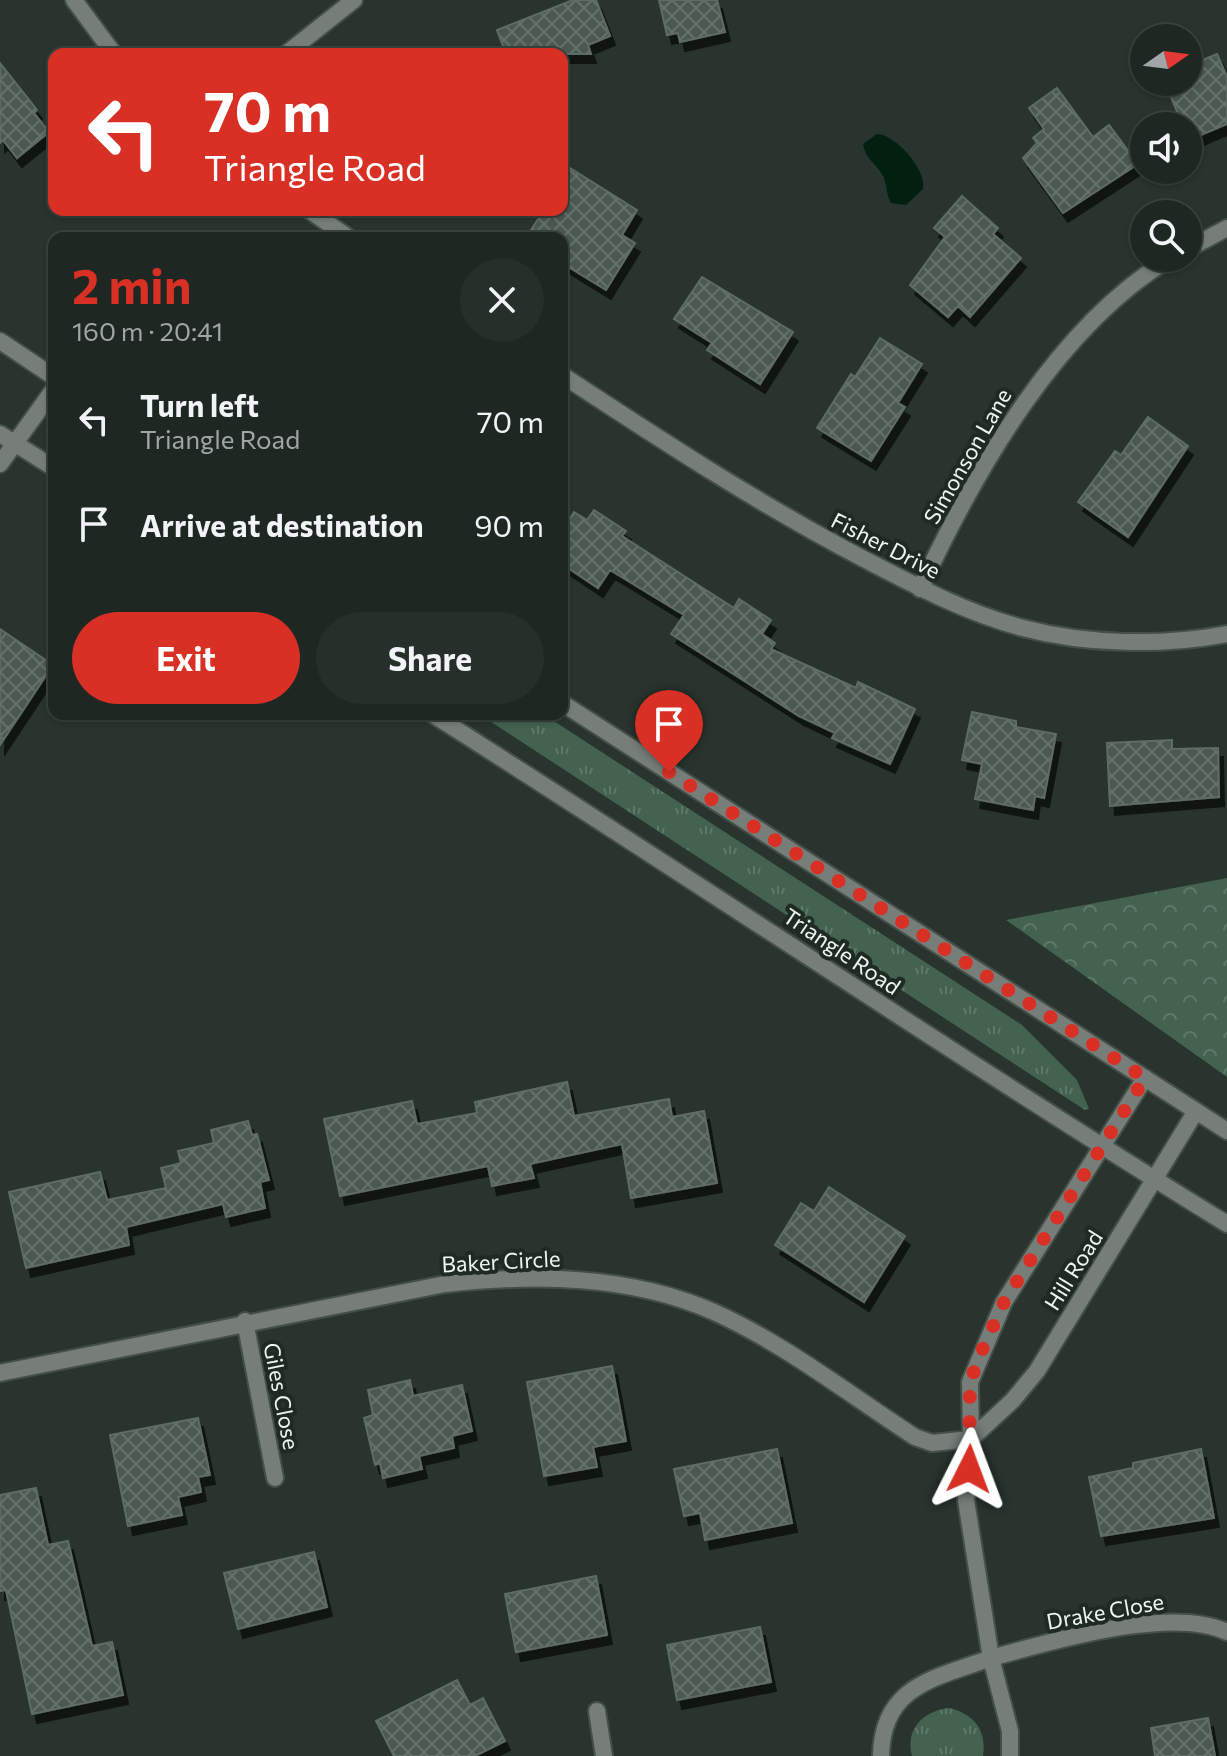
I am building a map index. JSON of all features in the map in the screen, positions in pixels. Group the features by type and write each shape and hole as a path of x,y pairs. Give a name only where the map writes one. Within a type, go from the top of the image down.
{"street":[{"path":"74,0 110,48"},
{"path":"294,48 354,0"},
{"path":"318,216 340,232"},
{"path":"1202,241 1227,228"},
{"name":"Simonson Lane","path":"920,589 942,541 1025,397 1102,313 1153,272"},
{"path":"0,341 48,373"},
{"name":"Fisher Drive","path":"568,379 766,507 920,589 1023,628 1101,641 1200,639 1227,634"},
{"path":"0,464 7,439 48,395"},
{"path":"7,439 48,464"},
{"path":"568,707 1227,1131"},
{"name":"Triangle Road","path":"441,720 1227,1224"},
{"name":"Hill Road","path":"1010,1756 1010,1731 991,1658 966,1500 971,1439 970,1382 1004,1302 1145,1078"},
{"name":"Hill Road","path":"971,1439 1013,1400 1037,1371 1196,1111"},
{"name":"Baker Circle","path":"0,1373 245,1321 445,1284 501,1278 568,1278 639,1289 714,1312 771,1343 915,1437 932,1443 971,1439"},
{"name":"Giles Close","path":"245,1321 275,1478"},
{"name":"Drake Close","path":"991,1658 1039,1645 1165,1621 1192,1621 1227,1632"},
{"path":"881,1756 885,1720 900,1699 924,1683 991,1658"},
{"path":"597,1711 604,1756"}],"green space":[{"path":"488,720 552,720 1022,1025 1077,1080 1089,1109 1085,1110"},
{"path":"1227,878 1227,1077 1006,920"},
{"path":"949,1708 965,1714 977,1724 983,1738 983,1756 912,1756 911,1738 918,1723 931,1713"}],"shaded area":[{"path":"877,134 901,147 920,173 923,189 906,205 891,203 884,178 865,150 863,144"}],"building":[{"path":"573,0 596,0 610,36 588,45 591,54 568,54 568,48 504,48 497,30"},
{"path":"659,0 717,0 725,32 680,42 678,33 667,35"},
{"path":"1217,54 1227,77 1227,124 1202,135 1202,112 1177,112 1171,96 1202,96 1202,60"},
{"path":"0,63 37,110 34,113 48,133 17,158 3,140 0,143"},
{"path":"1057,88 1093,137 1109,125 1130,153 1130,169 1063,213 1023,158 1037,143 1033,138 1044,129 1029,108"},
{"path":"568,167 637,210 622,235 635,243 606,290 568,267 568,232 531,230 540,216 568,216"},
{"path":"962,196 998,228 993,234 1021,258 970,317 958,306 948,317 910,285 945,237 934,228"},
{"path":"702,277 793,332 760,384 707,350 712,343 674,319"},
{"path":"880,338 922,364 898,403 905,407 871,461 817,428 851,374 855,377"},
{"path":"1148,417 1188,446 1128,537 1078,502 1115,451 1121,455"},
{"path":"594,510 626,531 622,536 734,608 739,599 771,620 762,634 775,643 771,649 856,688 858,682 915,709 890,764 832,738 835,733 799,716 671,634 684,615 610,570 598,588 568,568 568,521 574,512 587,520"},
{"path":"0,629 48,662 48,673 0,745"},
{"path":"972,712 1016,721 1016,727 1056,734 1044,798 1035,796 1033,810 975,799 982,764 962,760"},
{"path":"1172,740 1172,749 1218,748 1219,797 1110,806 1107,743"},
{"path":"567,1082 574,1116 669,1099 672,1117 704,1111 717,1183 631,1198 622,1144 530,1164 534,1178 492,1186 488,1166 340,1196 324,1119 412,1101 417,1124 477,1113 475,1102"},
{"path":"248,1121 252,1135 257,1134 269,1180 260,1182 265,1208 226,1217 223,1204 126,1227 129,1245 26,1268 9,1192 100,1172 107,1200 166,1188 161,1168 181,1163 178,1151 214,1143 211,1130"},
{"path":"829,1187 905,1236 864,1302 775,1245 801,1203 814,1211"},
{"path":"612,1366 626,1441 593,1447 597,1467 544,1476 527,1382"},
{"path":"410,1380 413,1396 462,1385 472,1431 452,1436 454,1448 419,1456 422,1469 383,1478 380,1463 375,1465 364,1418 373,1415 368,1390"},
{"path":"198,1418 210,1475 198,1477 201,1492 178,1497 182,1515 128,1526 110,1435"},
{"path":"777,1449 792,1523 705,1540 700,1513 684,1516 674,1469"},
{"path":"1201,1449 1214,1518 1101,1536 1089,1477 1133,1468 1133,1463"},
{"path":"36,1488 48,1545 68,1541 92,1646 112,1642 123,1695 32,1714 6,1590 0,1591 0,1495"},
{"path":"314,1552 327,1607 238,1629 224,1573"},
{"path":"596,1576 607,1635 516,1652 505,1594"},
{"path":"760,1627 771,1682 677,1700 667,1645"},
{"path":"457,1680 470,1705 483,1698 505,1741 475,1756 394,1756 376,1721"},
{"path":"1208,1718 1215,1756 1155,1756 1151,1728"}],"route":[{"path":"669,772 1145,1078 1004,1302 980,1355 970,1382 969,1469"}]}
